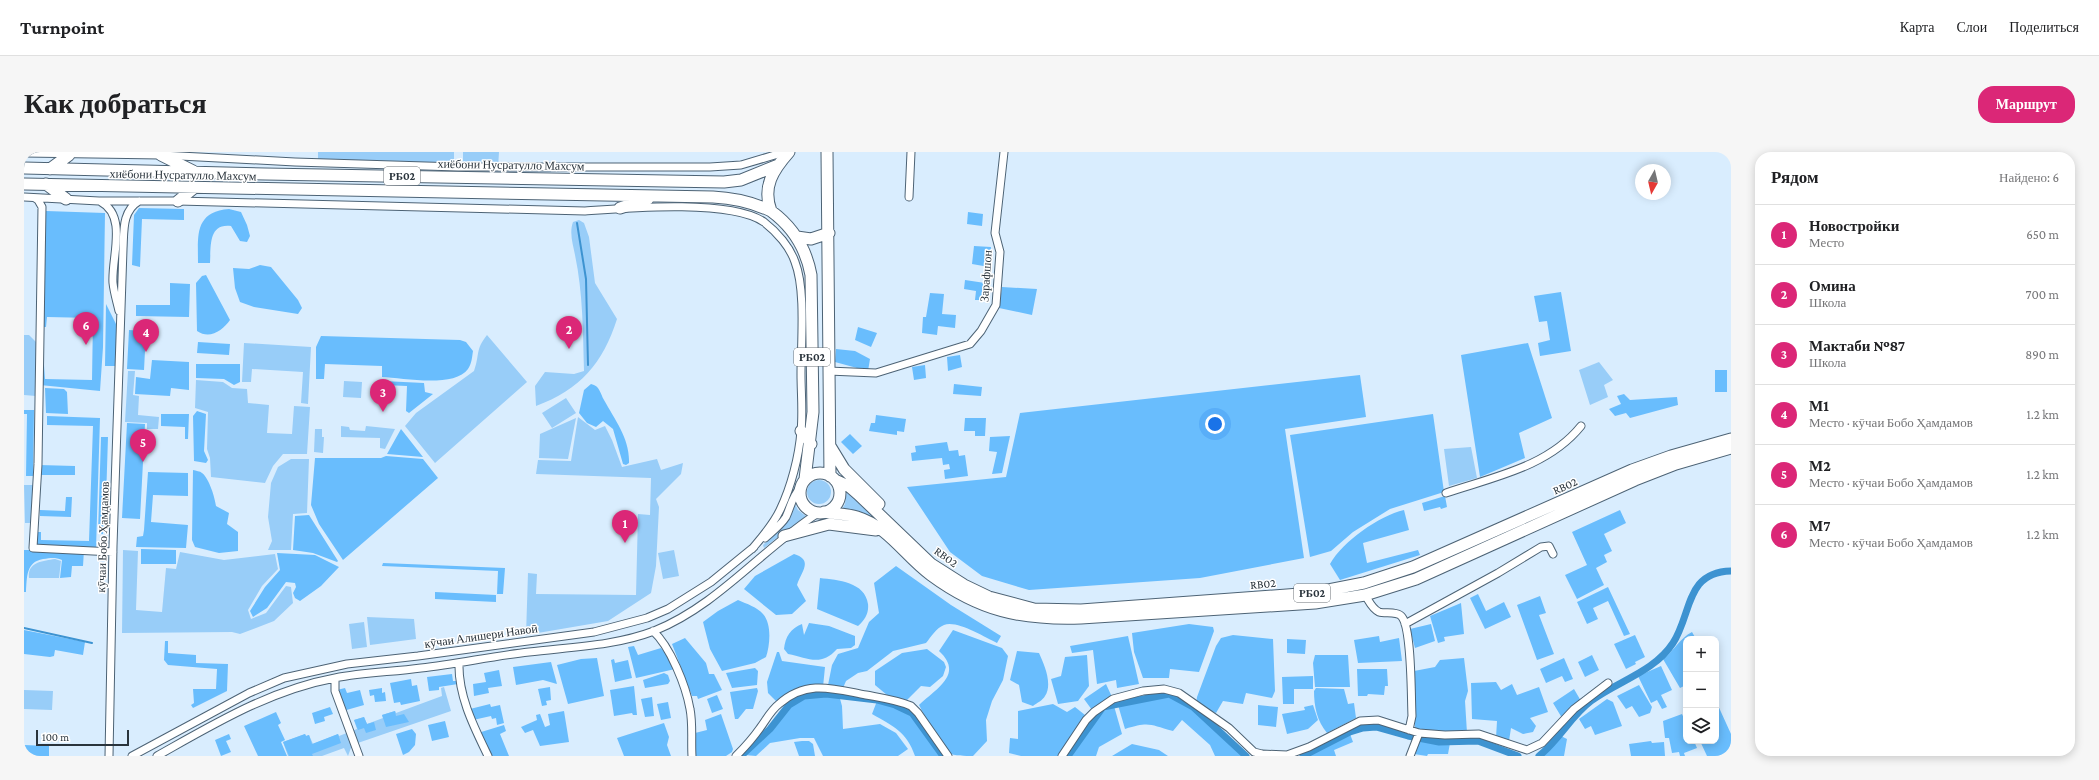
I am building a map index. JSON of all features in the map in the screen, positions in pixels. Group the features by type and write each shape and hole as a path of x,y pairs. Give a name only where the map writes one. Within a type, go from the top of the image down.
{"highway":[{"path":"771,211 767,194 769,180 778,165 789,152"},
{"path":"797,237 812,239 829,233 827,152"},
{"path":"50,168 69,155"},
{"path":"161,155 193,172"},
{"name":"хиёбони Нусратулло Махсум","path":"24,168 724,182 742,180 778,165"},
{"name":"хиёбони Нусратулло Махсум","path":"24,184 733,198 757,204 771,211 781,219 797,237"},
{"path":"46,184 66,199"},
{"path":"178,201 194,188"},
{"path":"620,208 658,196"},
{"name":"РБ02","path":"821,512 833,508 839,499 839,489 832,478 829,443 829,233"},
{"name":"РБ02","path":"797,237 809,263 812,290 813,412 811,444 801,499 803,504 813,512 857,517 889,531"},
{"path":"801,431 811,444"},
{"name":"RB02","path":"889,531 931,564 964,585 989,597 1034,609 1081,610 1313,593 1344,588 1407,570 1632,470 1670,456 1731,439"},
{"path":"784,536 829,524 889,531 878,503 840,464 829,443"},
{"name":"RB02","path":"889,531 930,574 960,594 985,607 1034,617 1081,618 1315,603 1365,595 1416,579 1635,480 1676,464 1731,448"},
{"name":"РБ02","path":"803,484 814,474 832,478 850,487 889,531"}],"street":[{"path":"25,152 69,155 161,155 295,162 458,167 710,167 741,165 785,152"},
{"path":"909,197 911,152"},
{"name":"Зарафшон","path":"828,371 876,373 970,344 981,331 996,305 1000,252 995,233 1004,152"},
{"path":"24,197 99,201 141,200 585,211 620,208 714,208 741,212 763,222 778,235 791,251 796,263 800,293 801,431 795,464 780,510 766,532 752,549"},
{"path":"35,198 42,207 38,464 33,548 113,552"},
{"name":"кӯчаи Бобо Ҳамдамов","path":"109,756 113,552 125,217 131,206 141,200"},
{"name":"кӯчаи Бобо Ҳамдамов","path":"99,201 108,206 116,224 113,283 122,319"},
{"path":"1446,493 1531,464 1565,442 1581,426"},
{"name":"кӯчаи Алишери Навоӣ","path":"132,756 249,693 284,678 346,664 418,656 594,632 647,618 668,609 711,582 752,549 786,517 793,495 803,484"},
{"name":"кӯчаи Алишери Навоӣ","path":"157,756 244,708 295,687 334,678 599,644 653,631 679,618 703,602 784,536 821,512"},
{"path":"1405,624 1498,573 1540,546 1549,546 1553,554"},
{"path":"1365,595 1372,606 1378,611 1398,614 1402,617 1405,624 1407,631 1412,716 1409,730"},
{"path":"653,631 663,641 675,664 690,709 692,756"},
{"path":"459,663 459,673 468,714 488,756"},
{"path":"334,678 335,691 359,756"},
{"path":"1062,756 1086,720 1094,712 1113,699 1143,691 1164,688 1179,693 1229,728 1254,752 1262,754 1287,755 1309,747 1364,721 1386,721 1419,733 1444,736 1480,734 1528,750 1542,743 1574,709 1608,683"},
{"path":"736,756 759,730 773,710 784,700 794,693 824,688 840,689 911,706 918,713 948,756"},
{"path":"1410,756 1419,733"}],"shaded area":[{"path":"318,152 454,152 454,167 318,163"},
{"path":"463,152 499,152 498,168 463,167"},
{"path":"139,208 184,209 184,220 142,219 140,267 132,265 134,215"},
{"path":"229,209 241,212 250,236 247,242 240,241 231,226 218,228 212,237 210,263 198,263 200,227 204,220 209,215 218,211"},
{"path":"46,211 105,213 103,347 100,391 40,385 41,365 44,365 45,379 92,380 93,318 47,317 46,327 41,327"},
{"path":"968,212 983,214 982,226 967,224"},
{"path":"579,220 584,223 589,237 595,283 617,319 605,349 588,373 565,392 536,406 535,386 545,372 574,374 584,371 581,298 578,269 571,234 573,222"},
{"path":"974,246 991,247 989,267 972,264"},
{"path":"260,265 271,267 298,300 302,308 298,314 254,307 240,302 235,288 233,268 249,269"},
{"path":"206,275 230,320 216,333 211,334 202,334 197,331 196,283 202,276"},
{"path":"965,280 985,283 983,300 975,300 976,291 964,289"},
{"path":"170,283 190,284 189,317 136,316 136,305 170,305"},
{"path":"1002,287 1037,289 1032,315 999,308"},
{"path":"1561,292 1571,351 1540,356 1538,343 1550,340 1547,321 1539,322 1534,296"},
{"path":"930,293 944,294 942,314 956,315 955,328 938,326 937,335 922,333 923,317 926,317"},
{"path":"106,304 117,326 116,366 105,366"},
{"path":"858,327 877,333 871,347 855,340"},
{"path":"129,330 146,331 144,370 127,369"},
{"path":"24,335 29,335 37,343 36,396 24,395"},
{"path":"487,335 527,382 435,463 405,426 416,413 474,371 479,348"},
{"path":"321,336 460,340 466,342 473,351 468,369 461,375 441,380 415,380 382,377 382,366 325,364 324,379 316,379 316,347"},
{"path":"198,342 230,344 229,355 197,353"},
{"path":"244,343 311,347 308,404 301,403 303,372 252,369 251,382 242,382"},
{"path":"1528,343 1552,418 1519,433 1525,458 1480,477 1461,355"},
{"path":"836,349 855,351 870,359 868,371 835,362"},
{"path":"960,355 962,367 948,371 947,357"},
{"path":"152,360 189,362 189,390 171,388 170,396 135,394 136,377 150,379"},
{"path":"1599,362 1613,380 1604,385 1608,397 1590,405 1579,370"},
{"path":"196,364 240,364 240,382 234,385 224,379 196,378"},
{"path":"925,365 926,378 914,380 912,367"},
{"path":"1715,370 1727,370 1727,392 1715,392"},
{"path":"128,371 135,371 133,395 139,396 138,415 159,417 158,429 147,429 147,423 125,422"},
{"path":"1360,375 1366,417 1285,429 1304,558 1200,578 1029,590 982,576 950,552 907,487 1006,477 1020,413"},
{"path":"196,380 223,382 232,388 247,389 248,403 269,405 267,433 292,434 294,406 310,407 307,454 283,454 273,466 265,483 211,477 210,458 207,449 208,412 195,408"},
{"path":"344,381 362,382 361,398 343,397"},
{"path":"383,381 424,383 425,392 433,394 409,413 406,411 407,386 383,385"},
{"path":"591,384 596,386 599,390 624,438 629,454 629,463 626,465 623,464 613,429 603,421 596,427 587,423 579,413 584,390"},
{"path":"954,384 982,387 981,396 953,394"},
{"path":"45,388 64,389 67,392 68,414 46,413"},
{"path":"1624,394 1630,400 1677,397 1678,405 1630,418 1626,413 1615,416 1609,409 1621,404 1617,396"},
{"path":"566,398 576,413 552,428 542,413"},
{"path":"24,410 34,410 33,476 26,476 27,414 24,414"},
{"path":"197,411 206,414 204,451 208,460 206,463 194,461 193,416"},
{"path":"161,414 189,414 188,439 185,439 185,427 161,426"},
{"path":"1433,414 1444,492 1390,509 1353,532 1331,551 1310,557 1290,435"},
{"path":"876,415 906,419 904,432 897,431 897,435 869,431 871,423 875,423"},
{"path":"47,416 100,418 96,549 35,547 35,532 41,532 41,540 89,541 93,426 47,425"},
{"path":"578,417 595,430 605,426 622,467 657,459 661,470 683,463 681,474 656,499 659,507 656,566 651,593 608,621 526,635 528,573 537,574 536,594 636,595 638,514 650,515 651,478 536,474 538,460 571,461"},
{"path":"576,418 568,459 539,458 540,434"},
{"path":"965,418 986,418 985,436 975,436 975,431 964,431"},
{"path":"127,423 145,424 140,519 122,518"},
{"path":"341,426 349,427 350,430 365,431 366,426 395,429 385,449 380,448 380,438 341,437"},
{"path":"315,429 322,429 322,437 324,437 323,453 314,452"},
{"path":"401,429 423,457 387,454"},
{"path":"850,434 862,446 853,454 841,442"},
{"path":"1010,436 1002,473 992,474 997,452 989,451 990,437"},
{"path":"101,437 108,437 106,500 104,500 103,534 98,533"},
{"path":"947,442 949,451 958,450 959,456 965,455 968,476 945,479 944,470 950,469 949,464 943,465 942,458 912,461 911,453 916,452 915,446"},
{"path":"1471,447 1477,478 1449,486 1444,449"},
{"path":"386,456 423,459 438,478 343,560 319,524 311,505 315,458 381,458"},
{"path":"291,459 309,459 307,513 293,514 291,550 268,550 272,541 268,517 271,483 278,467"},
{"path":"39,465 75,466 75,475 39,475"},
{"path":"193,470 201,472 207,479 213,493 216,506 229,513 227,524 238,532 238,551 219,553 195,547 192,540"},
{"path":"148,472 188,473 188,496 153,495 151,522 188,525 186,548 136,547 137,537 143,536 144,530"},
{"path":"819,480 828,483 831,492 828,501 819,504 810,501 807,492 810,483"},
{"path":"24,485 33,485 31,523 25,523"},
{"path":"847,489 883,523 841,511 845,504"},
{"path":"1445,496 1447,507 1424,511 1422,503"},
{"path":"66,497 72,497 71,517 40,516 40,510 65,511"},
{"path":"795,504 798,510 807,517 788,529 764,548 763,545 784,525"},
{"path":"1404,510 1409,530 1363,543 1367,563 1418,550 1420,555 1340,580 1330,564 1336,555 1362,531 1394,513"},
{"path":"1620,510 1626,523 1604,534 1612,551 1604,555 1607,562 1596,568 1604,585 1577,599 1565,575 1587,565 1572,532"},
{"path":"309,515 338,561 337,562 313,553 293,550 295,516"},
{"path":"141,549 176,550 176,564 141,564"},
{"path":"24,550 84,550 83,566 72,566 71,577 60,578 62,560 53,558 37,561 33,563 28,571 26,592 24,592"},
{"path":"123,550 138,551 136,610 162,612 166,568 176,569 180,552 224,560 275,554 278,569 262,586 248,610 251,619 266,613 286,586 291,587 293,603 274,621 240,634 232,632 122,633"},
{"path":"674,550 679,576 663,579 658,553"},
{"path":"277,553 315,555 339,567 321,586 300,601 295,598 293,593 296,587 295,583 286,582 267,608 253,617 250,611 265,587 280,570"},
{"path":"794,554 800,557 805,563 797,585 806,601 792,614 776,615 744,589 755,576"},
{"path":"55,559 61,561 59,578 29,578 29,573 33,565"},
{"path":"383,563 505,568 503,594 497,594 498,571 382,566"},
{"path":"896,566 951,605 1001,636 997,643 963,627 949,624 944,625 936,630 926,643 893,651 867,671 858,673 846,681 843,688 828,685 832,665 838,654 858,648 869,622 879,613 874,583"},
{"path":"820,578 842,581 862,591 866,597 868,610 865,619 858,626 817,609"},
{"path":"1608,587 1630,634 1624,636 1608,601 1593,608 1598,619 1587,624 1577,602"},
{"path":"435,592 496,595 496,602 435,599"},
{"path":"1478,594 1486,611 1504,602 1511,617 1485,629 1470,598"},
{"path":"1540,596 1546,613 1539,615 1554,654 1537,660 1517,605"},
{"path":"738,600 758,609 766,618 769,629 769,641 766,657 755,663 722,671 710,649 703,622 718,611"},
{"path":"1461,603 1464,634 1444,637 1445,641 1438,643 1430,616"},
{"path":"367,617 414,619 416,639 370,645"},
{"path":"364,622 367,647 352,649 349,624"},
{"path":"809,623 829,626 855,636 855,645 851,648 837,649 831,655 820,660 808,659 788,654 784,649 789,634 802,624 804,635"},
{"path":"1189,624 1213,627 1214,631 1199,672 1170,669 1169,678 1143,678 1134,652 1132,633"},
{"path":"1431,624 1435,641 1415,648 1410,629"},
{"path":"24,630 85,642 83,655 55,650 54,656 50,657 24,654"},
{"path":"953,630 1002,648 1008,656 1003,680 992,701 986,720 987,741 973,756 954,755 948,753 936,738 919,705 940,687 948,674 949,667 946,659 939,651"},
{"path":"1692,632 1694,636 1687,636"},
{"path":"1233,635 1273,639 1275,691 1272,698 1246,693 1243,704 1223,701 1216,713 1196,704 1197,697 1216,646 1221,638"},
{"path":"1635,635 1645,657 1626,669 1614,644"},
{"path":"1128,636 1139,684 1117,688 1116,680 1097,684 1093,650 1072,653 1070,646"},
{"path":"1379,636 1380,642 1399,638 1402,661 1358,663 1354,640"},
{"path":"685,638 706,663 709,674 714,674 722,690 698,699 697,696 692,696 672,644"},
{"path":"1287,639 1306,640 1305,654 1287,653"},
{"path":"1683,639 1683,686 1680,688 1663,659"},
{"path":"165,641 168,641 168,653 196,655 196,663 228,664 227,691 193,708 191,705 194,703 193,689 216,689 217,669 168,665 164,660"},
{"path":"634,646 638,655 661,648 670,659 675,669 636,678 628,647"},
{"path":"927,649 944,662 946,667 943,676 930,687 921,686 907,700 887,695 875,685 875,671 902,653"},
{"path":"1017,651 1039,653 1047,674 1048,686 1045,696 1033,706 1022,702 1019,685 1010,680"},
{"path":"777,652 779,652 782,661 825,667 823,687 796,689 778,703 768,693 767,682"},
{"path":"1087,655 1089,686 1078,701 1058,704 1051,679 1061,676 1065,657"},
{"path":"1315,655 1348,655 1350,687 1315,687 1313,663"},
{"path":"1592,655 1599,670 1585,677 1578,662"},
{"path":"597,658 604,696 568,704 557,665 581,659"},
{"path":"1464,658 1468,691 1465,701 1467,733 1443,735 1415,728 1414,671 1435,667 1440,660"},
{"path":"1564,658 1573,679 1565,682 1562,676 1546,683 1540,669"},
{"path":"614,659 615,663 628,660 632,678 615,682 611,660"},
{"path":"551,662 557,684 543,680 516,685 513,667"},
{"path":"1661,666 1672,690 1661,695 1667,707 1662,709 1657,700 1651,703 1638,676"},
{"path":"755,668 758,671 757,685 732,688 726,673"},
{"path":"1357,669 1387,669 1388,686 1385,686 1384,695 1368,694 1367,696 1358,696"},
{"path":"499,670 502,686 488,688 489,693 474,696 473,684 486,682 484,673"},
{"path":"664,673 668,675 670,681 668,684 645,688 643,680"},
{"path":"452,674 453,681 458,681 458,684 439,687 439,690 429,691 427,677"},
{"path":"1313,676 1313,689 1294,689 1294,704 1283,704 1282,677"},
{"path":"411,679 412,686 417,685 420,701 401,705 400,702 394,703 390,683"},
{"path":"1496,682 1501,690 1512,684 1517,695 1539,687 1548,712 1530,718 1536,726 1533,732 1523,734 1511,728 1509,741 1496,738 1497,721 1472,719 1471,683"},
{"path":"1106,684 1112,697 1092,710 1084,699"},
{"path":"1639,685 1652,707 1650,713 1639,717 1632,706 1626,709 1617,696"},
{"path":"634,686 637,715 633,715 632,713 614,716 610,690"},
{"path":"444,687 451,711 352,745 348,756 344,748 322,756 288,756 283,742 305,734 306,736 309,735 313,744 338,734 339,736 357,729 354,720 364,717 367,724 383,718 382,715 395,711 396,713 442,696 441,688"},
{"path":"550,687 551,700 546,701 547,705 542,706 538,689"},
{"path":"345,688 347,693 360,690 364,705 343,711 337,690"},
{"path":"382,688 382,693 385,692 386,701 375,702 374,695 370,696 369,690"},
{"path":"757,688 758,691 753,709 746,709 738,719 735,719 730,692"},
{"path":"1316,688 1344,689 1348,704 1354,703 1356,718 1327,733 1315,708 1314,691"},
{"path":"1574,689 1581,701 1562,718 1553,703"},
{"path":"24,690 53,691 52,710 24,709"},
{"path":"717,695 723,709 712,713 707,699"},
{"path":"808,695 839,695 842,706 843,729 880,724 896,733 908,749 898,756 823,756 814,738 800,738 770,743 756,756 745,755 781,715 796,701"},
{"path":"1170,695 1192,707 1243,756 1215,756 1210,745 1182,720 1173,731 1150,725 1140,725 1125,729 1118,705"},
{"path":"652,697 654,716 645,717 641,699"},
{"path":"1607,699 1613,702 1622,726 1595,735 1591,726 1585,729 1579,719"},
{"path":"877,701 911,713 941,756 915,756 908,741 898,730 872,714"},
{"path":"668,702 671,718 661,720 657,704"},
{"path":"490,704 491,707 500,705 504,723 497,725 496,718 492,719 491,716 473,720 470,709"},
{"path":"1053,704 1067,712 1075,707 1085,715 1060,756 1021,756 1009,753 1010,738 1018,739 1018,711"},
{"path":"1258,705 1278,707 1276,727 1258,725"},
{"path":"1313,705 1318,720 1308,729 1287,734 1282,714 1305,710 1304,707"},
{"path":"1114,706 1122,734 1099,747 1096,756 1070,756 1094,721 1106,710"},
{"path":"330,707 333,714 324,717 325,721 315,724 312,713"},
{"path":"1719,708 1731,734 1731,754 1727,756 1707,756 1701,744 1719,744"},
{"path":"395,711 396,716 404,714 409,722 386,727 382,715"},
{"path":"564,711 569,742 540,746 533,730 525,733 521,727 537,720 536,715 540,714 545,727 550,725 548,714"},
{"path":"276,712 281,723 278,725 285,740 281,742 287,756 258,756 244,726"},
{"path":"721,714 733,749 732,752 726,756 695,756 695,733 707,730 705,720"},
{"path":"1682,714 1683,744 1695,744 1697,748 1684,753 1685,756 1680,756 1679,752 1672,753 1669,738 1665,738 1663,721"},
{"path":"364,717 367,724 374,722 376,730 366,733 364,728 358,730 354,720"},
{"path":"445,721 449,737 432,741 428,725"},
{"path":"664,723 669,737 667,745 671,756 624,756 617,738"},
{"path":"504,725 506,731 500,734 509,756 489,756 478,733"},
{"path":"412,729 416,734 415,745 409,752 403,755 396,734"},
{"path":"229,734 231,739 226,741 231,752 221,756 215,740"},
{"path":"305,734 306,736 309,735 312,744 338,734 341,743 312,754 313,756 289,756 283,742"},
{"path":"1350,734 1353,742 1334,750 1336,756 1304,756"},
{"path":"1561,736 1567,739 1564,756 1540,756"},
{"path":"809,741 813,744 815,756 799,756 794,742"},
{"path":"1419,741 1450,743 1448,754 1428,754 1427,756 1414,754"},
{"path":"1651,741 1652,743 1664,742 1665,756 1631,756 1629,744"},
{"path":"1132,744 1159,750 1168,756 1112,756"},
{"path":"24,745 49,746 49,756 24,756"}],"waterway":[{"path":"577,223 586,279 588,365"},
{"path":"1539,756 1553,743 1577,714 1591,701 1646,669 1665,653 1679,632 1692,596 1697,587 1705,579 1716,573 1731,571"},
{"path":"24,628 92,643"},
{"path":"741,756 770,729 789,705 804,696 826,694 877,700 895,705 912,713 943,756"},
{"path":"1068,756 1103,707 1169,694 1193,707 1246,756"},
{"path":"1303,756 1350,732 1363,728 1376,727 1408,736 1439,742 1478,741 1518,756"}],"place":[{"name":"М7","path":"86,345"},
{"name":"Омина","path":"569,349"},
{"name":"М1","path":"146,352"},
{"name":"Мактаби №87","path":"383,412"},
{"name":"М2","path":"143,462"},
{"name":"Новостройки","path":"625,543"}]}
